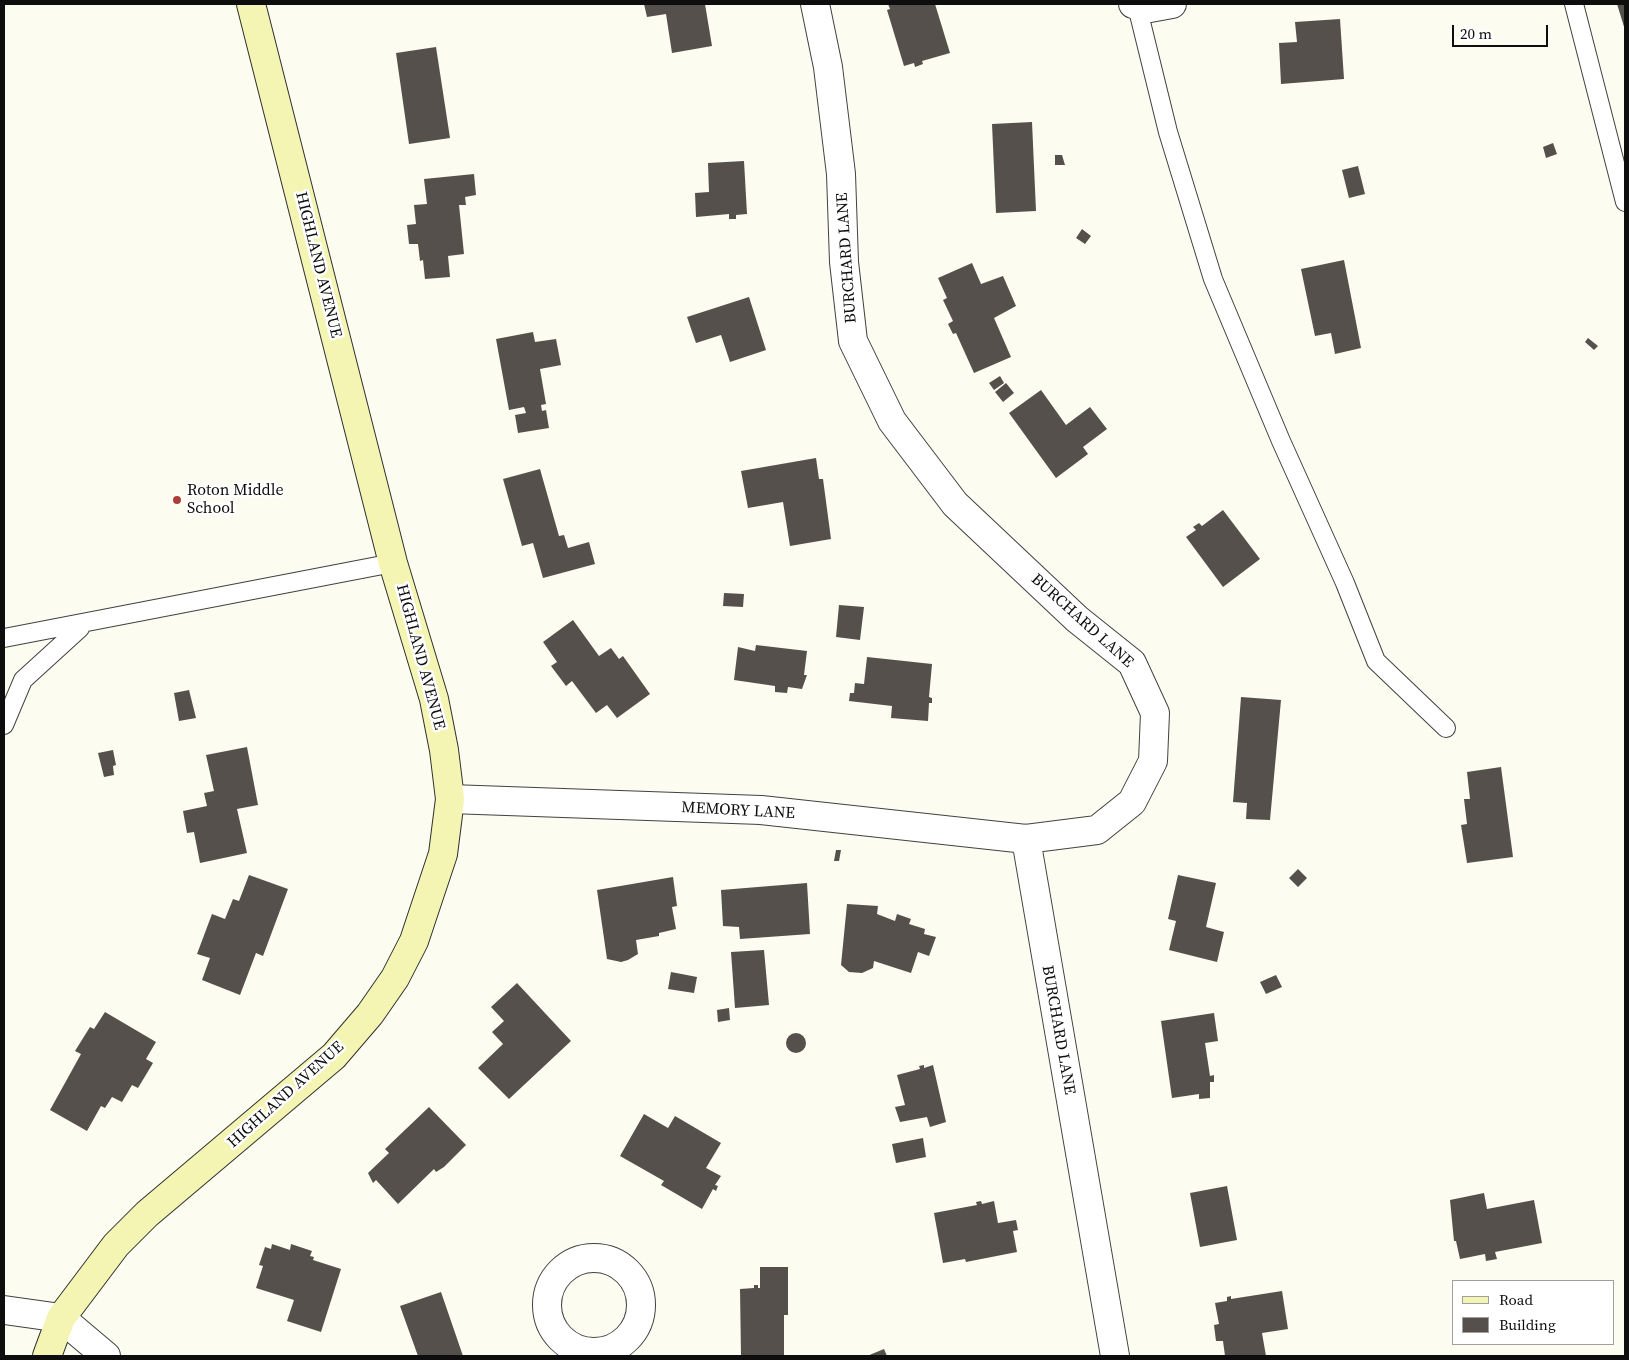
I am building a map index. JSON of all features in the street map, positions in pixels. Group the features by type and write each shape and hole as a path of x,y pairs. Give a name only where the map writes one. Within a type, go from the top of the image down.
{"street":[{"name":"HIGHLAND AVENUE","path":"47,1356 61,1318 116,1246 135,1227 334,1056 370,1014 395,978 414,941 443,854 450,799 444,750 434,699 394,563 251,4"},
{"name":"BURCHARD LANE","path":"815,4 828,67 841,174 844,262 853,341 892,421 955,504 1077,619 1132,663 1155,713 1153,761 1132,802 1097,830 1026,838 1115,1356"},
{"path":"1135,5 1150,8 1172,4"},
{"name":"MEMORY LANE","path":"450,799 761,810 1026,838"},
{"path":"4,1310 61,1318 106,1356"}],"lane":[{"path":"1574,4 1625,202"},
{"path":"1135,5 1168,132 1213,279 1273,423 1345,583 1376,661 1446,728"},
{"path":"7,640 394,563"},
{"path":"4,725 23,680 80,628 80,624"}],"building":[{"path":"644,4 705,4 712,46 672,53 666,14 647,17"},
{"path":"888,4 935,4 950,53 922,61 923,64 915,67 914,63 904,66 887,10 890,9"},
{"path":"1617,4 1625,4 1625,30"},
{"path":"1340,19 1344,79 1281,84 1279,43 1297,42 1295,22"},
{"path":"436,47 450,138 409,144 396,53"},
{"path":"1032,122 1036,211 996,213 992,124"},
{"path":"1553,143 1557,154 1546,158 1543,147"},
{"path":"1055,155 1062,155 1065,165 1055,165"},
{"path":"744,161 747,214 736,215 736,219 729,219 729,214 696,217 695,193 709,192 708,163"},
{"path":"1358,166 1365,194 1349,198 1342,170"},
{"path":"474,174 476,195 465,197 466,205 459,205 464,254 448,256 450,277 425,279 423,260 420,261 418,244 409,244 407,225 416,224 414,205 427,204 424,179"},
{"path":"1082,229 1091,236 1085,244 1076,238"},
{"path":"1344,260 1361,348 1335,354 1331,333 1315,336 1301,269"},
{"path":"972,263 981,284 1003,276 1016,306 994,318 1011,357 974,373 956,333 953,334 948,324 953,321 943,300 947,298 938,278"},
{"path":"749,297 766,350 730,362 721,335 696,343 687,317"},
{"path":"533,332 535,342 556,339 561,365 540,369 546,404 541,405 542,411 546,410 549,428 518,433 515,415 526,413 524,407 509,410 496,339"},
{"path":"1588,338 1598,346 1594,350 1585,342"},
{"path":"1000,376 1004,383 994,390 989,383"},
{"path":"1006,383 1014,393 1003,402 995,392"},
{"path":"1041,390 1066,425 1090,407 1107,429 1083,447 1088,454 1056,478 1009,413"},
{"path":"816,458 819,479 823,479 831,539 790,546 783,502 748,508 741,471"},
{"path":"540,469 559,536 564,535 568,548 589,542 595,564 543,578 533,543 522,546 503,479"},
{"path":"1223,510 1260,559 1223,587 1186,537 1196,530 1193,527 1199,523 1202,526"},
{"path":"724,593 744,594 743,607 723,606"},
{"path":"839,605 864,607 860,640 836,637"},
{"path":"573,620 599,656 611,648 619,659 623,656 650,694 617,718 607,705 596,713 572,681 566,686 551,666 557,662 543,642"},
{"path":"756,645 807,651 804,675 807,675 802,689 788,687 787,693 775,692 775,686 734,680 738,647 755,651"},
{"path":"867,657 932,664 929,697 932,698 932,703 929,703 928,721 891,718 892,706 849,701 850,693 854,693 855,683 864,684"},
{"path":"189,690 196,718 179,721 174,693"},
{"path":"1241,697 1281,700 1270,820 1246,819 1247,803 1233,802"},
{"path":"247,747 258,805 237,809 247,853 200,863 194,832 187,833 183,811 207,806 204,793 214,791 206,755"},
{"path":"113,750 116,765 113,766 114,775 104,777 98,753"},
{"path":"1501,767 1513,857 1467,863 1461,825 1467,824 1464,799 1470,799 1467,772"},
{"path":"836,850 841,850 839,861 834,861"},
{"path":"1298,869 1307,878 1298,887 1289,878"},
{"path":"249,875 288,889 263,956 256,953 240,995 202,980 210,958 197,954 212,914 225,919 233,899 239,901"},
{"path":"1178,875 1216,883 1206,927 1224,932 1217,962 1169,950 1176,921 1168,919"},
{"path":"673,877 677,906 672,907 676,929 659,933 659,936 636,940 638,954 628,960 621,962 607,959 597,890"},
{"path":"807,883 810,934 740,939 739,927 723,926 721,890"},
{"path":"847,904 878,906 877,914 895,921 897,914 911,919 909,924 925,929 924,934 936,937 929,956 918,952 911,973 874,961 873,968 862,973 849,972 841,965"},
{"path":"764,950 769,1005 735,1008 731,952"},
{"path":"671,972 697,977 694,993 668,989"},
{"path":"1276,975 1282,987 1266,994 1260,982"},
{"path":"517,983 571,1041 509,1099 478,1068 503,1044 492,1032 504,1021 491,1007"},
{"path":"729,1008 730,1020 718,1022 717,1010"},
{"path":"105,1012 156,1042 146,1059 153,1063 138,1088 132,1085 122,1102 112,1097 105,1108 101,1106 87,1131 50,1110 81,1054 75,1051 90,1027 94,1029"},
{"path":"1214,1013 1218,1041 1205,1043 1210,1076 1214,1075 1214,1082 1210,1082 1210,1098 1199,1099 1199,1094 1172,1098 1161,1021"},
{"path":"792,1033 800,1033 806,1039 806,1047 800,1053 792,1053 786,1047 786,1039"},
{"path":"924,1065 924,1068 933,1065 946,1122 930,1127 927,1117 900,1122 895,1107 905,1105 897,1075 920,1069 919,1066"},
{"path":"429,1107 466,1145 444,1167 436,1172 434,1169 398,1204 376,1180 373,1183 368,1173 389,1153 385,1149"},
{"path":"644,1114 668,1128 675,1116 721,1143 706,1168 721,1176 715,1185 718,1186 716,1191 713,1189 702,1209 661,1185 664,1181 620,1156"},
{"path":"923,1138 926,1157 896,1163 892,1144"},
{"path":"1227,1186 1237,1240 1200,1247 1190,1193"},
{"path":"1484,1193 1487,1209 1534,1200 1542,1243 1495,1252 1497,1259 1486,1261 1485,1254 1460,1259 1456,1241 1454,1241 1450,1200"},
{"path":"981,1201 982,1204 994,1201 998,1223 1016,1220 1018,1230 1013,1231 1017,1252 966,1262 965,1259 943,1263 934,1213 977,1205 976,1202"},
{"path":"272,1244 290,1250 291,1244 312,1251 310,1256 314,1257 313,1260 341,1269 321,1332 287,1321 294,1300 256,1288 263,1266 259,1265 265,1247 271,1249"},
{"path":"760,1267 788,1267 788,1315 784,1315 784,1356 741,1356 740,1289 754,1288 754,1285 758,1285 758,1288 760,1288"},
{"path":"1282,1291 1288,1329 1262,1333 1266,1356 1225,1356 1223,1341 1216,1341 1214,1325 1219,1324 1215,1303 1227,1301 1227,1297 1231,1296 1231,1299"},
{"path":"441,1292 463,1356 418,1356 400,1306"},
{"path":"884,1349 887,1356 867,1356"}],"place":[{"name":"Roton Middle School","path":"177,500"}]}
